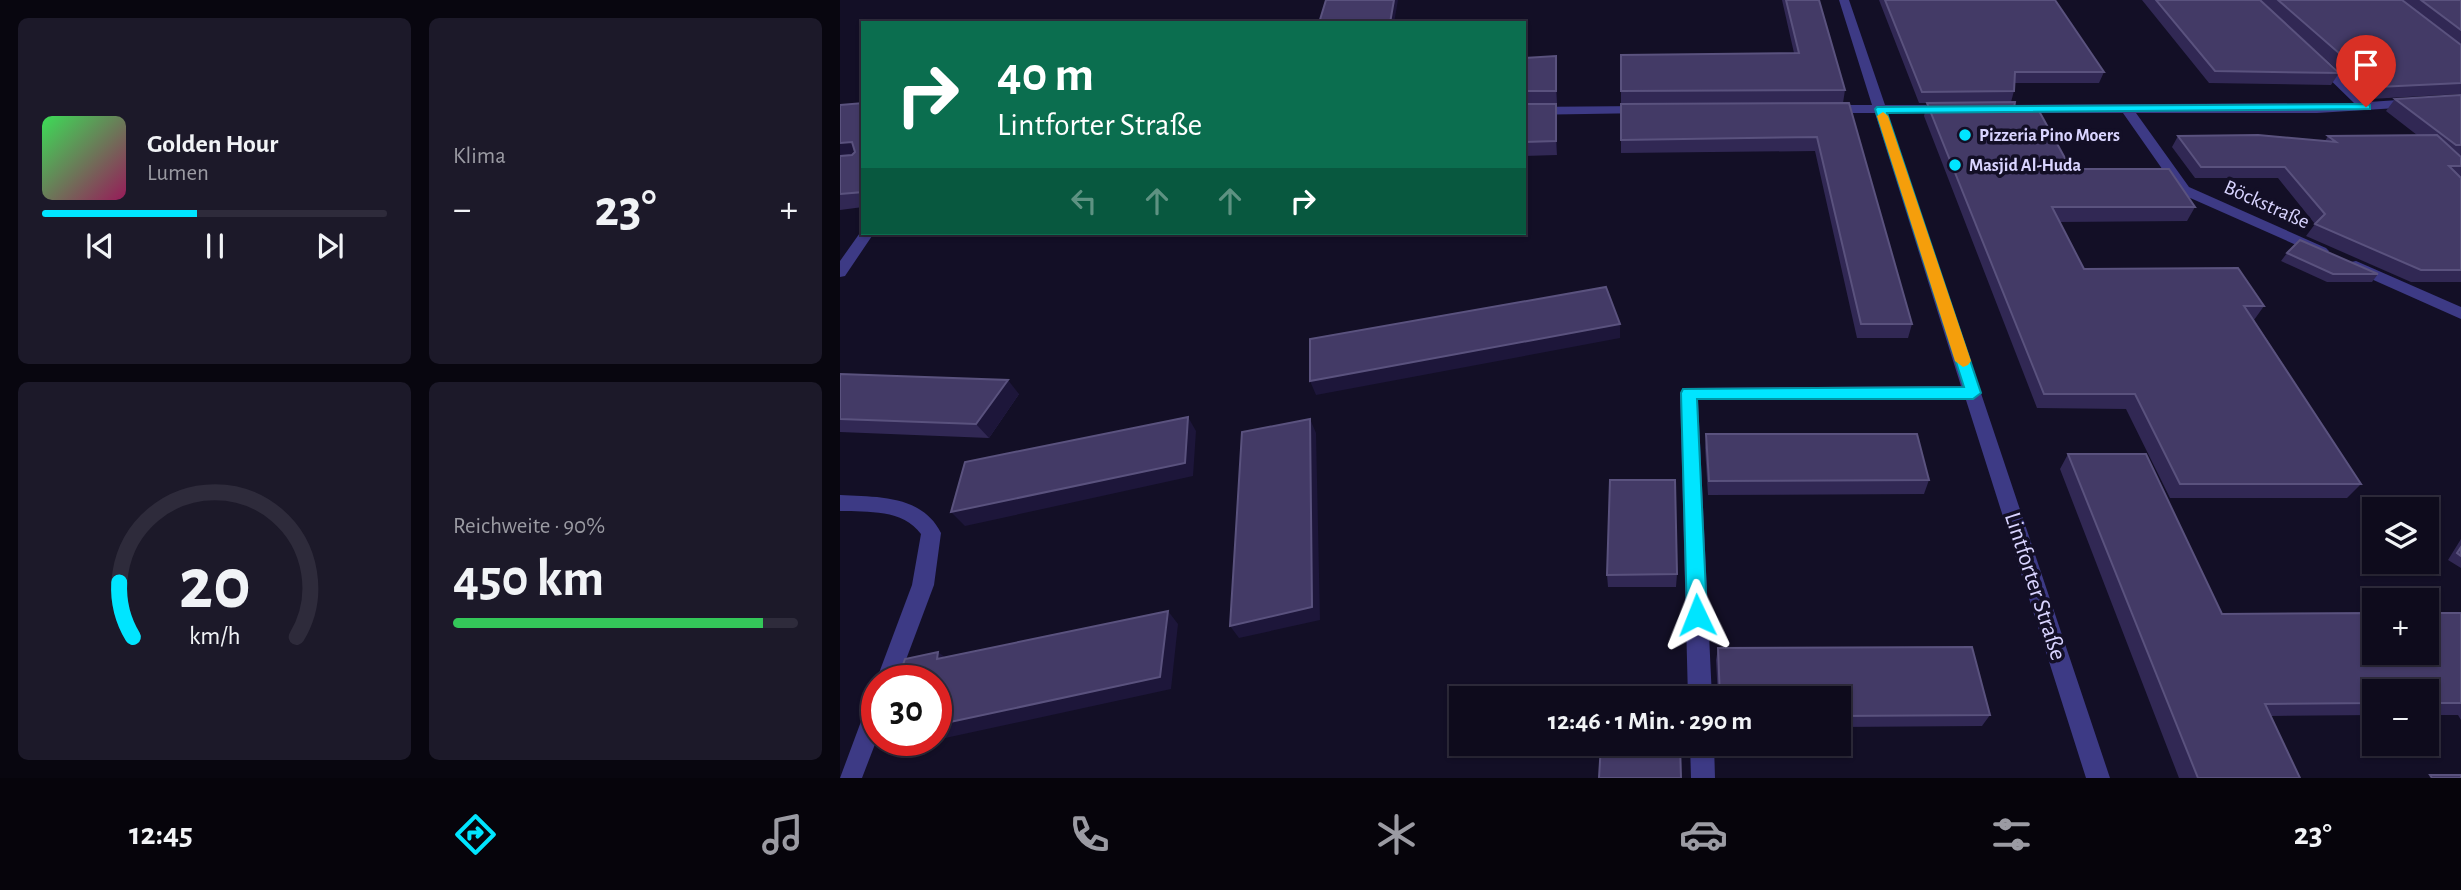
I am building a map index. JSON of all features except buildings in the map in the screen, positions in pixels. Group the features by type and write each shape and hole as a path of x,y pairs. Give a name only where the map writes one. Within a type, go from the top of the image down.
{"street":[{"name":"Lintforter Straße","path":"1844,0 2098,778"},
{"path":"2308,53 2366,107"},
{"path":"1992,109 2366,107 2461,100"},
{"path":"1812,110 1964,109"},
{"name":"Böckstraße","path":"2127,109 2184,190 2461,313"},
{"path":"1526,111 1661,110"},
{"path":"840,272 866,235"},
{"path":"1700,686 1689,393 1973,393"},
{"path":"840,503 886,505 920,517 931,533 923,585 893,665"},
{"path":"850,778 861,749"},
{"path":"1702,756 1703,778"}],"slow traffic":[{"path":"1883,116 1963,361"}],"place":[{"name":"Pizzeria Pino Moers","path":"1965,135"},
{"name":"Masjid Al-Huda","path":"1955,165"}],"route":[{"path":"1697,615 1689,393 1973,393 1881,109 2366,107"}]}
